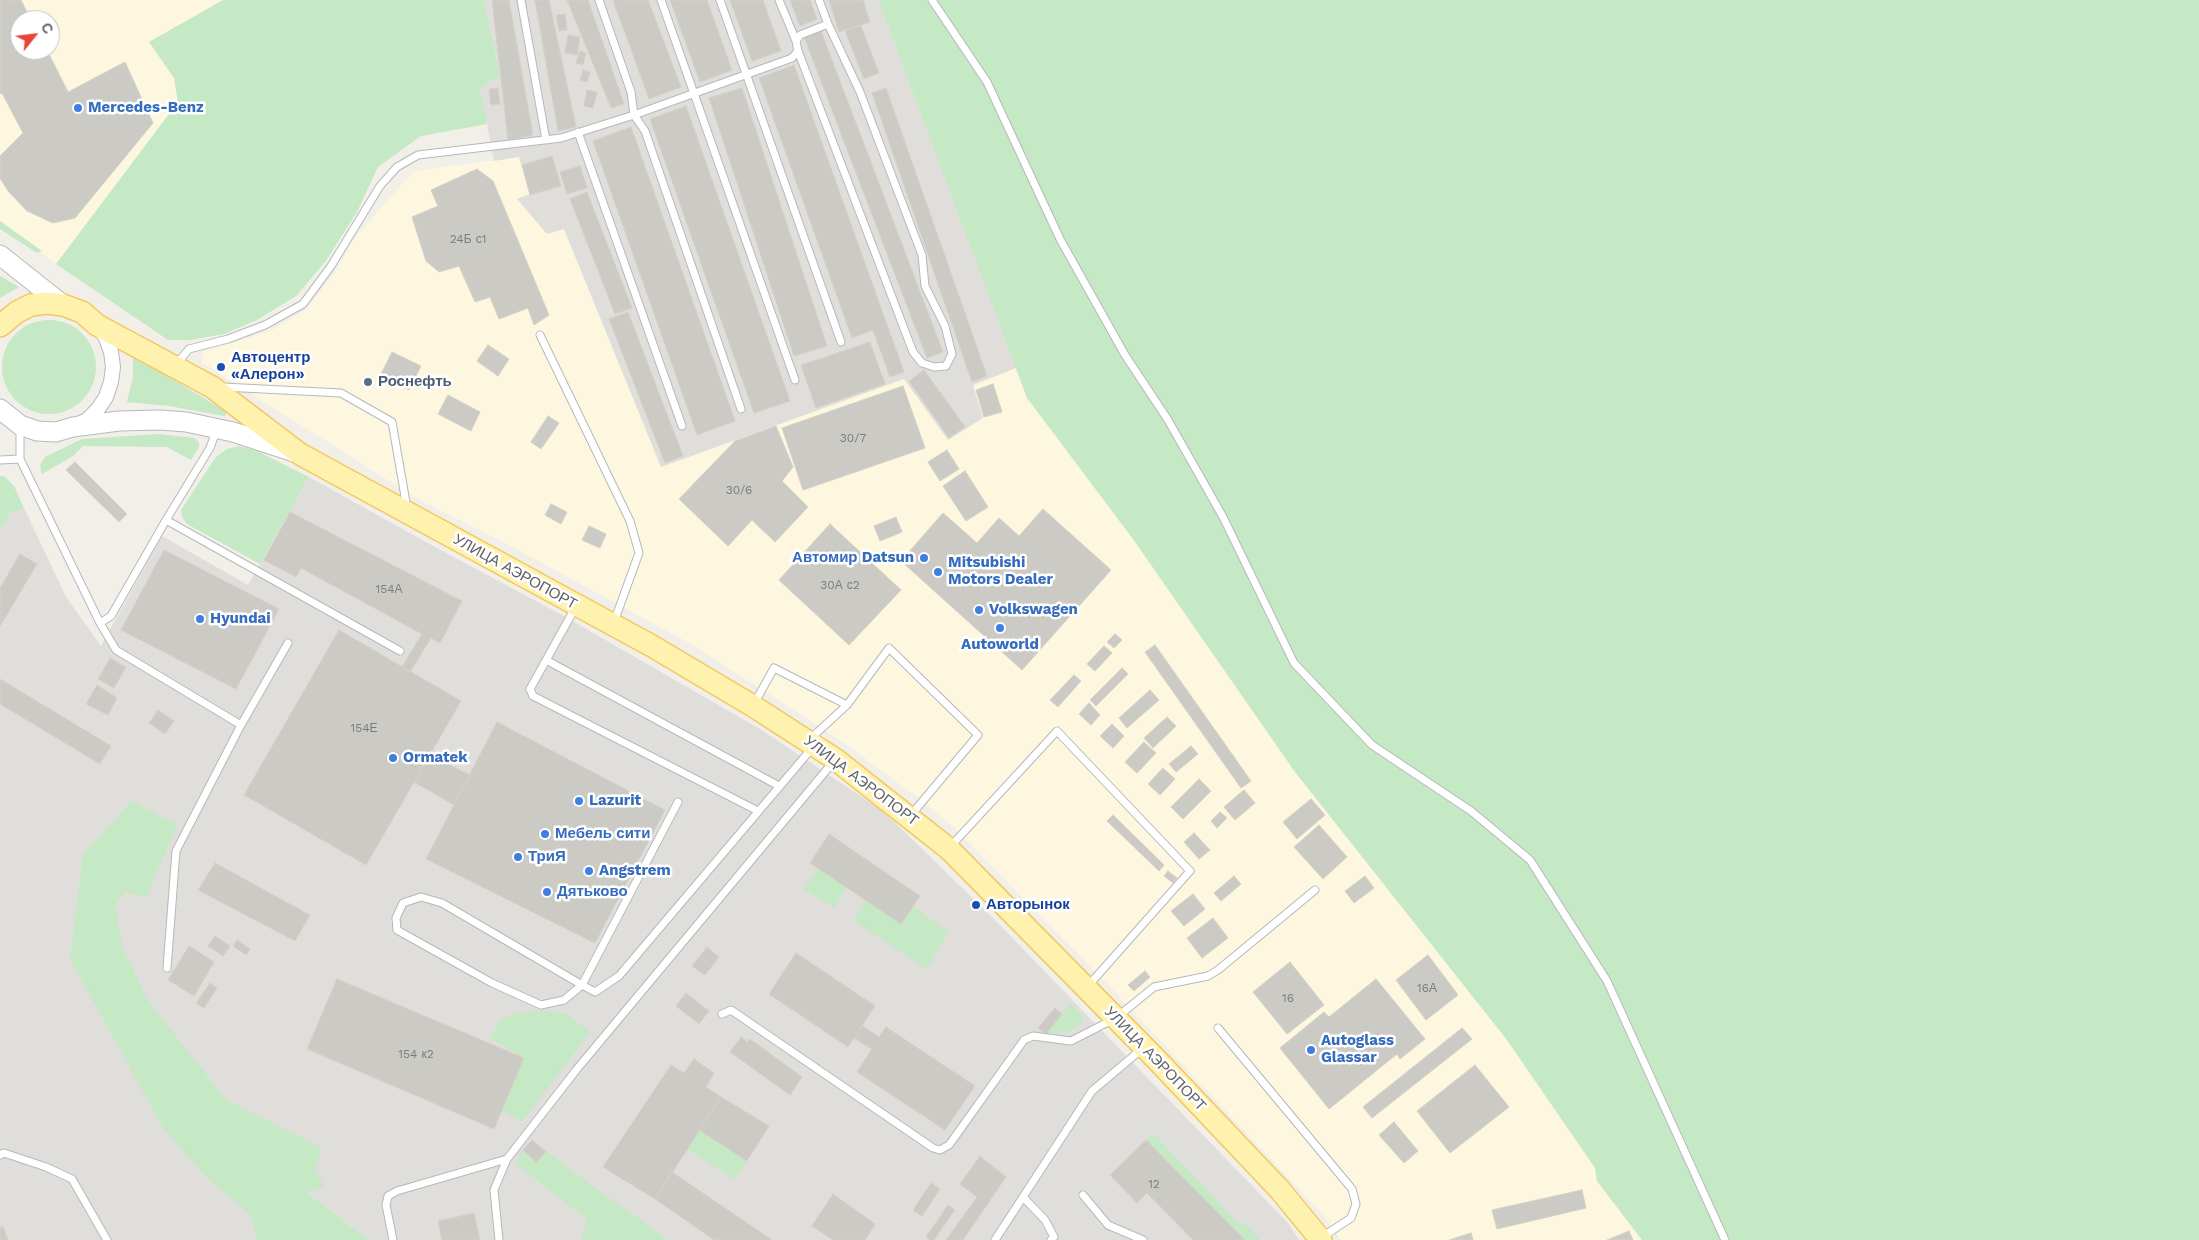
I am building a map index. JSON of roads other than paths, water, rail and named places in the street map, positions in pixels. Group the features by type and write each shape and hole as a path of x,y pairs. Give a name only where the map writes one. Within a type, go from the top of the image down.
{"main road":[{"name":"УЛИЦА АЭРОПОРТ","path":"0,255 63,305"},
{"name":"УЛИЦА АЭРОПОРТ","path":"0,326 17,312 31,305 47,303 63,305 82,312 97,325 212,387 300,454 614,625 753,706 812,743 949,849 1116,1018 1280,1190 1320,1239"},
{"name":"УЛИЦА АЭРОПОРТ","path":"0,409 20,425 38,431 56,432 73,427 120,422 160,420 186,422 217,428 300,454"}],"street":[{"name":"УЛИЦА АЭРОПОРТ","path":"73,427 87,420 98,409 112,382 111,352 106,338 97,325"}],"lane":[{"path":"521,0 546,140"},
{"path":"599,0 631,92 634,115 645,131 741,408"},
{"path":"661,0 795,380"},
{"path":"720,0 840,342"},
{"path":"780,0 913,352 922,363 934,367 946,366 952,354 945,326 925,286 922,255 860,92 828,24 819,0"},
{"path":"932,0 987,82 1060,239 1126,355 1168,420 1223,517 1294,663 1372,745 1471,811 1530,860 1607,982 1724,1240"},
{"path":"796,41 800,35 828,24"},
{"path":"175,366 190,348 228,339 265,325 302,304 331,266 380,186 397,167 418,155 546,140 578,132 634,115 792,58 798,51"},
{"path":"578,132 682,426"},
{"path":"540,335 630,521 639,553 614,625"},
{"path":"212,387 341,393 392,422 408,513"},
{"path":"20,425 20,458 100,623 116,650 241,725"},
{"path":"100,623 110,616 210,448 217,428"},
{"path":"0,460 20,458"},
{"path":"166,520 400,651"},
{"path":"577,606 530,689 533,696 758,811"},
{"path":"167,968 176,851 241,725 288,643"},
{"path":"678,802 582,985 564,1000 541,1005 492,983 397,930 396,918 403,903 421,897 442,903 582,985 595,992 619,976 779,786 812,743 847,705 889,648 978,735 909,817"},
{"path":"546,660 779,786"},
{"path":"753,706 774,668 847,705"},
{"path":"949,849 1057,731 1190,871 1086,988"},
{"path":"499,1240 494,1190 507,1159 577,1070 835,759"},
{"path":"722,1014 731,1010 933,1148 940,1150 949,1145 1024,1040 1033,1036 1070,1041 1116,1018 1154,987 1208,976 1218,970 1315,890"},
{"path":"1218,1028 1352,1189 1356,1204 1351,1218 1320,1239"},
{"path":"995,1240 1092,1091 1144,1048"},
{"path":"0,1155 4,1153 46,1167 72,1179 107,1240"},
{"path":"392,1240 386,1205 388,1196 397,1191 507,1159"},
{"path":"1083,1195 1108,1224 1143,1240"},
{"path":"1024,1198 1045,1220 1054,1237 1051,1240"}],"place":[{"name":"Mercedes-Benz","path":"78,108"},
{"name":"Автоцентр «Алерон»","path":"221,367"},
{"name":"Роснефть","path":"368,382"},
{"name":"Автомир Datsun","path":"924,558"},
{"name":"Mitsubishi Motors Dealer","path":"938,572"},
{"name":"Volkswagen","path":"979,610"},
{"name":"Hyundai","path":"200,619"},
{"name":"Autoworld","path":"1000,628"},
{"name":"Ormatek","path":"393,758"},
{"name":"Lazurit","path":"579,801"},
{"name":"Мебель сити","path":"545,834"},
{"name":"ТриЯ","path":"518,857"},
{"name":"Angstrem","path":"589,871"},
{"name":"Дятьково","path":"547,892"},
{"name":"Авторынок","path":"976,905"},
{"name":"Autoglass Glassar","path":"1311,1050"}]}
